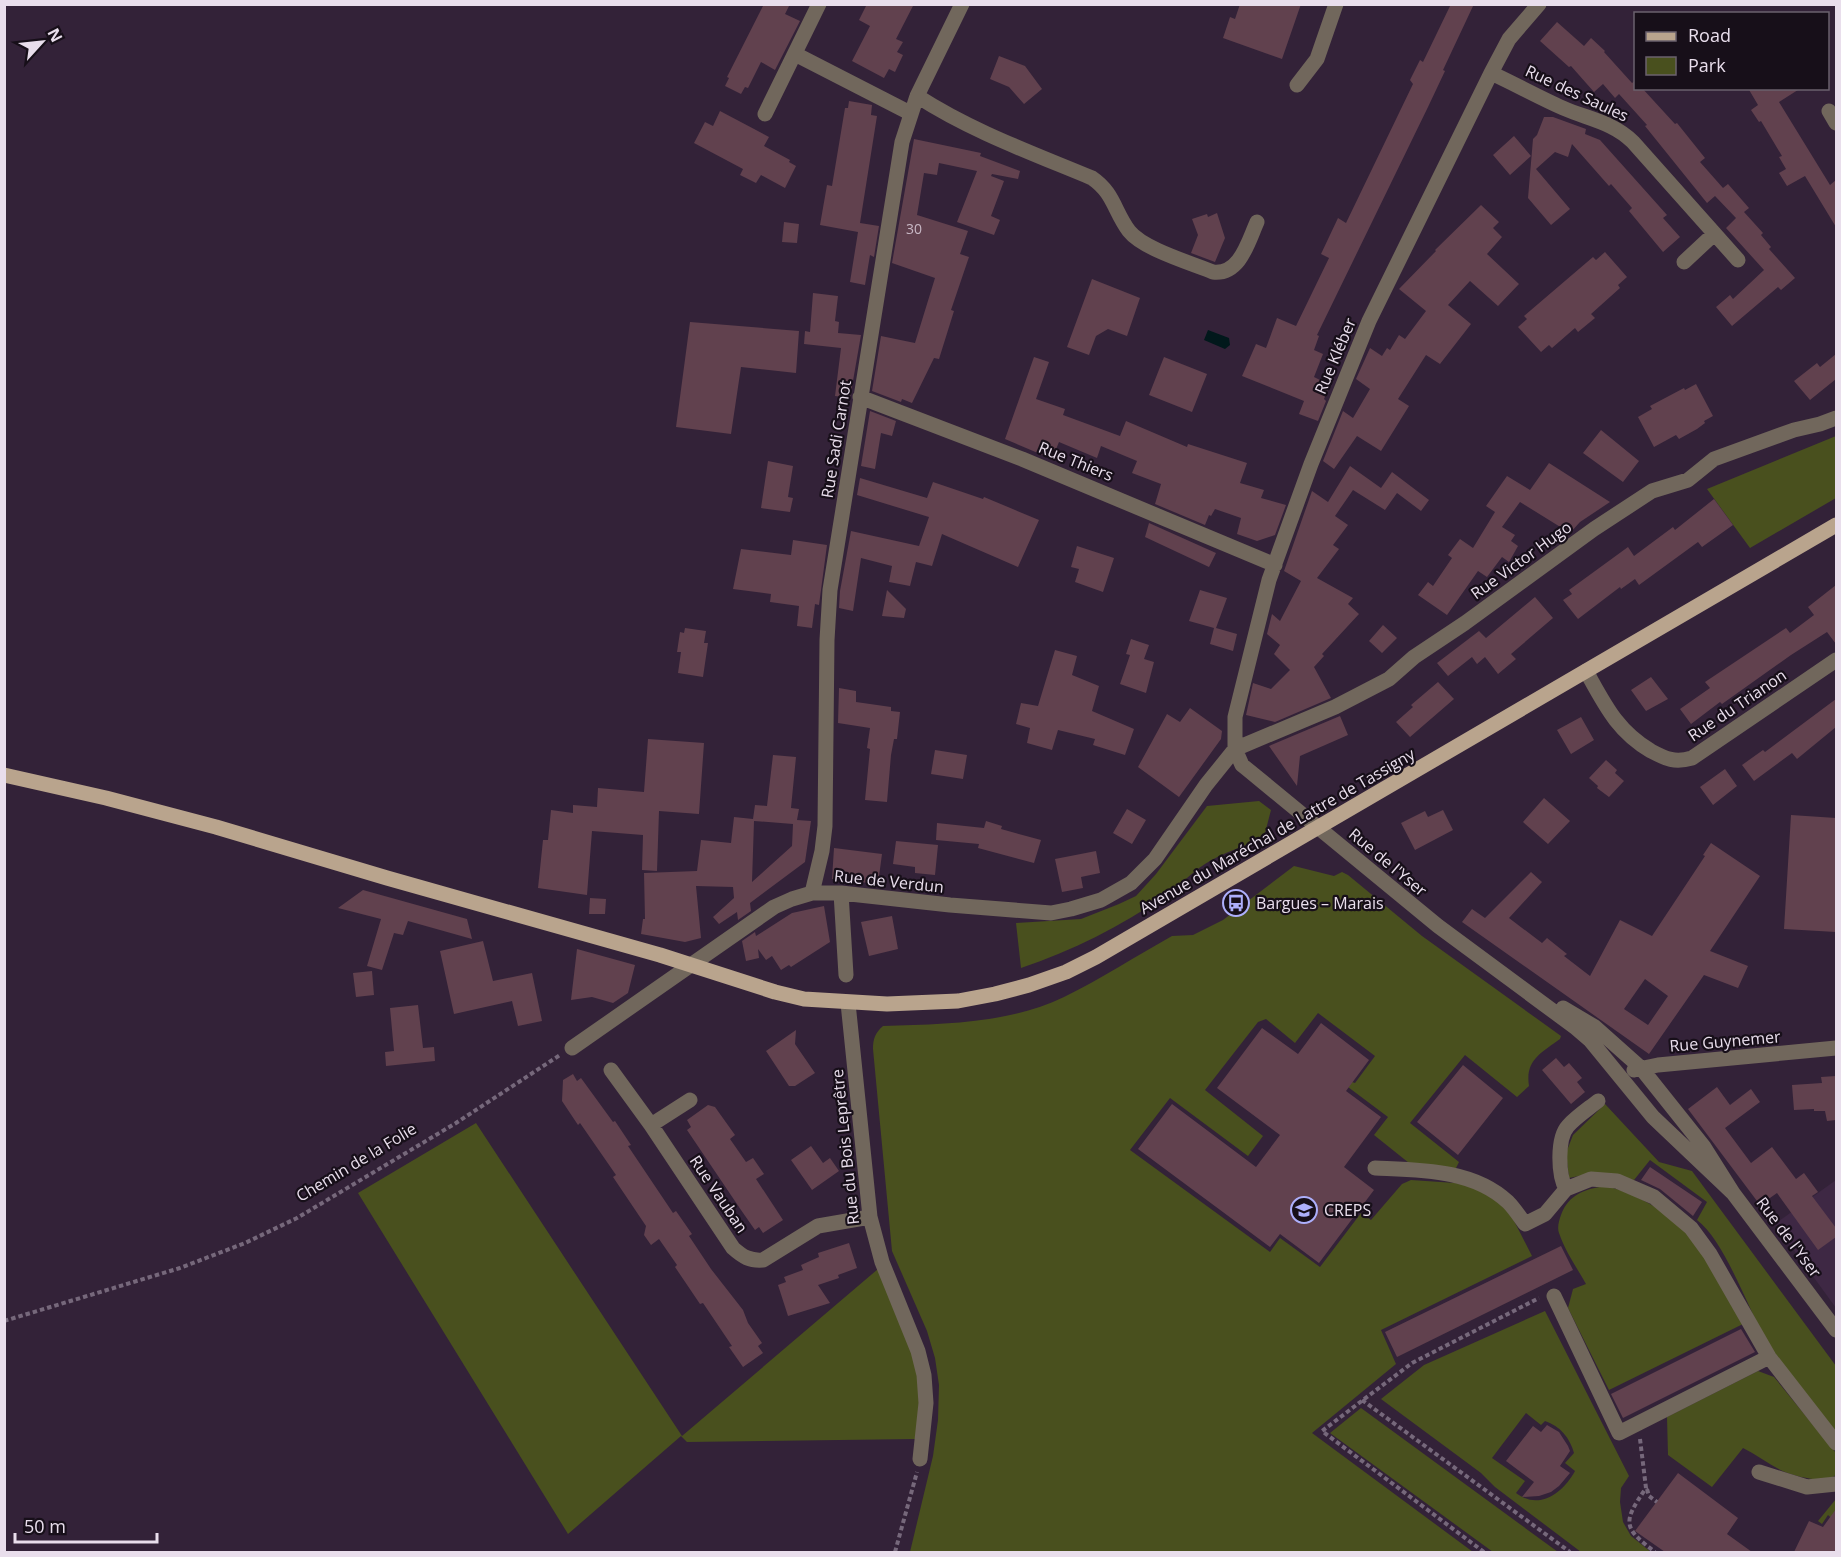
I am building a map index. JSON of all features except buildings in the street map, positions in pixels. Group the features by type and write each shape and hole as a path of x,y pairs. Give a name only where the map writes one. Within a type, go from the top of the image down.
{"main road":[{"name":"Avenue du Maréchal de Lattre de Tassigny","path":"692,964 790,996 848,1003 913,1004 969,1000 1013,990 1066,972 1114,948 1836,525"},
{"path":"4,775 144,808 692,964"}],"street":[{"path":"765,114 819,4"},
{"name":"Rue Sadi Carnot","path":"812,893 825,826 828,610 902,142 916,96 962,4"},
{"path":"1297,85 1317,58 1336,4"},
{"name":"Rue Kléber","path":"1235,749 1235,717 1266,593 1314,456 1369,321 1509,39 1539,4"},
{"path":"795,54 910,113"},
{"name":"Rue des Saules","path":"1491,73 1565,109 1612,125 1620,130 1634,142 1738,260"},
{"path":"916,96 958,122 1092,178 1110,195 1124,224 1136,239 1213,272 1225,271 1237,263 1257,222"},
{"path":"1684,262 1714,234"},
{"name":"Rue Thiers","path":"860,397 1022,459 1275,565"},
{"name":"Rue Victor Hugo","path":"1235,749 1335,707 1389,679 1414,657 1465,623 1594,529 1652,491 1688,480 1714,459 1794,430 1836,418"},
{"name":"Rue du Trianon","path":"1586,671 1615,722 1622,730 1632,739 1662,757 1672,761 1681,761 1692,758 1836,660"},
{"name":"Rue de Verdun","path":"692,964 774,907 792,898 812,893 841,893 1051,913 1101,900 1131,883 1155,859 1206,785 1235,749"},
{"name":"Rue de l'Yser","path":"1235,749 1242,765 1438,926 1571,1023 1590,1040 1653,1117 1733,1193"},
{"path":"841,893 846,975"},
{"path":"572,1048 692,964"},
{"name":"Rue de l'Yser","path":"1528,993 1582,1019 1641,1068 1704,1147 1733,1193 1835,1328"},
{"name":"Rue du Bois Leprêtre","path":"848,1003 870,1217 882,1262 921,1361 926,1403 920,1459"},
{"name":"Rue Guynemer","path":"1620,1078 1641,1068 1836,1048"},
{"name":"Rue Vauban","path":"611,1070 651,1125 733,1248 748,1259 763,1260 818,1226 870,1217"},
{"path":"651,1125 690,1100"},
{"path":"1566,1189 1561,1179 1559,1158 1566,1127 1598,1101"},
{"path":"1375,1168 1458,1175 1485,1186 1508,1202 1525,1224 1545,1214 1566,1189 1591,1179 1617,1181 1654,1197 1691,1228 1710,1254 1769,1357 1836,1443"},
{"path":"1554,1296 1619,1433 1769,1357"},
{"path":"1759,1472 1807,1486 1836,1484"}],"path":[{"name":"Chemin de la Folie","path":"4,1321 180,1268 246,1243 297,1218 456,1123 572,1048"},
{"path":"1484,1552 1322,1431 1412,1363 1543,1296 1554,1296"},
{"path":"1362,1400 1570,1552"},
{"path":"1638,1423 1646,1488 1649,1496 1657,1502"},
{"path":"895,1552 920,1459"},
{"path":"1646,1488 1630,1512 1629,1522 1633,1534 1655,1552"}],"shaded area":[{"path":"1208,330 1229,338 1230,345 1225,349 1204,340"},
{"path":"1836,1180 1836,1308 1775,1224"}],"green space":[{"path":"1836,436 1836,498 1750,548 1707,489"},
{"path":"1259,801 1271,810 1264,837 1212,860 1165,896 1131,918 1077,946 1021,968 1016,923 1081,919 1136,896 1156,874 1207,806"},
{"path":"1294,866 1334,876 1342,872 1348,875 1422,936 1561,1036 1560,1039 1532,1063 1528,1077 1529,1086 1517,1097 1465,1055 1410,1123 1459,1162 1455,1170 1414,1167 1374,1135 1388,1117 1348,1087 1352,1082 1355,1083 1375,1056 1318,1013 1295,1043 1266,1019 1258,1022 1205,1090 1263,1136 1248,1156 1170,1098 1130,1150 1270,1252 1280,1238 1320,1267 1361,1213 1371,1220 1402,1184 1411,1180 1470,1184 1491,1196 1510,1213 1532,1256 1381,1330 1396,1364 1312,1433 1473,1552 910,1552 933,1456 938,1420 939,1385 935,1358 927,1331 892,1251 873,1049 876,1034 883,1026 975,1021 1021,1013 1043,1006 1091,983 1172,936 1193,935 1223,920"},
{"path":"1605,1104 1659,1162 1692,1171 1836,1366 1836,1435 1772,1351 1728,1262 1708,1231 1697,1220 1707,1202 1650,1160 1634,1180 1593,1173 1569,1178 1566,1153 1573,1135"},
{"path":"476,1123 682,1436 878,1269 913,1347 920,1386 917,1439 687,1442 681,1436 568,1534 358,1193"},
{"path":"1606,1186 1643,1200 1678,1223 1709,1262 1743,1324 1609,1390 1568,1308 1573,1289 1586,1284 1564,1246 1558,1229 1564,1208 1573,1197 1591,1189"},
{"path":"1545,1311 1629,1476 1621,1488 1620,1502 1623,1522 1631,1536 1651,1552 1581,1552 1495,1487 1481,1473 1381,1399 1424,1365","holes":["1526,1413 1541,1425 1545,1421 1550,1423 1560,1429 1570,1442 1574,1453 1565,1463 1575,1471 1564,1486 1550,1497 1533,1500 1516,1493 1525,1481 1492,1458"]},
{"path":"1758,1371 1774,1377 1836,1453 1836,1475 1825,1479 1797,1476 1780,1470 1743,1448 1712,1487 1668,1455 1667,1417"},
{"path":"1361,1408 1558,1552 1493,1552 1330,1433"},
{"path":"1836,1499 1836,1522 1828,1515 1822,1524 1818,1521"}],"place":[{"name":"Bargues – Marais","path":"1236,903"},
{"name":"CREPS","path":"1304,1210"}]}
